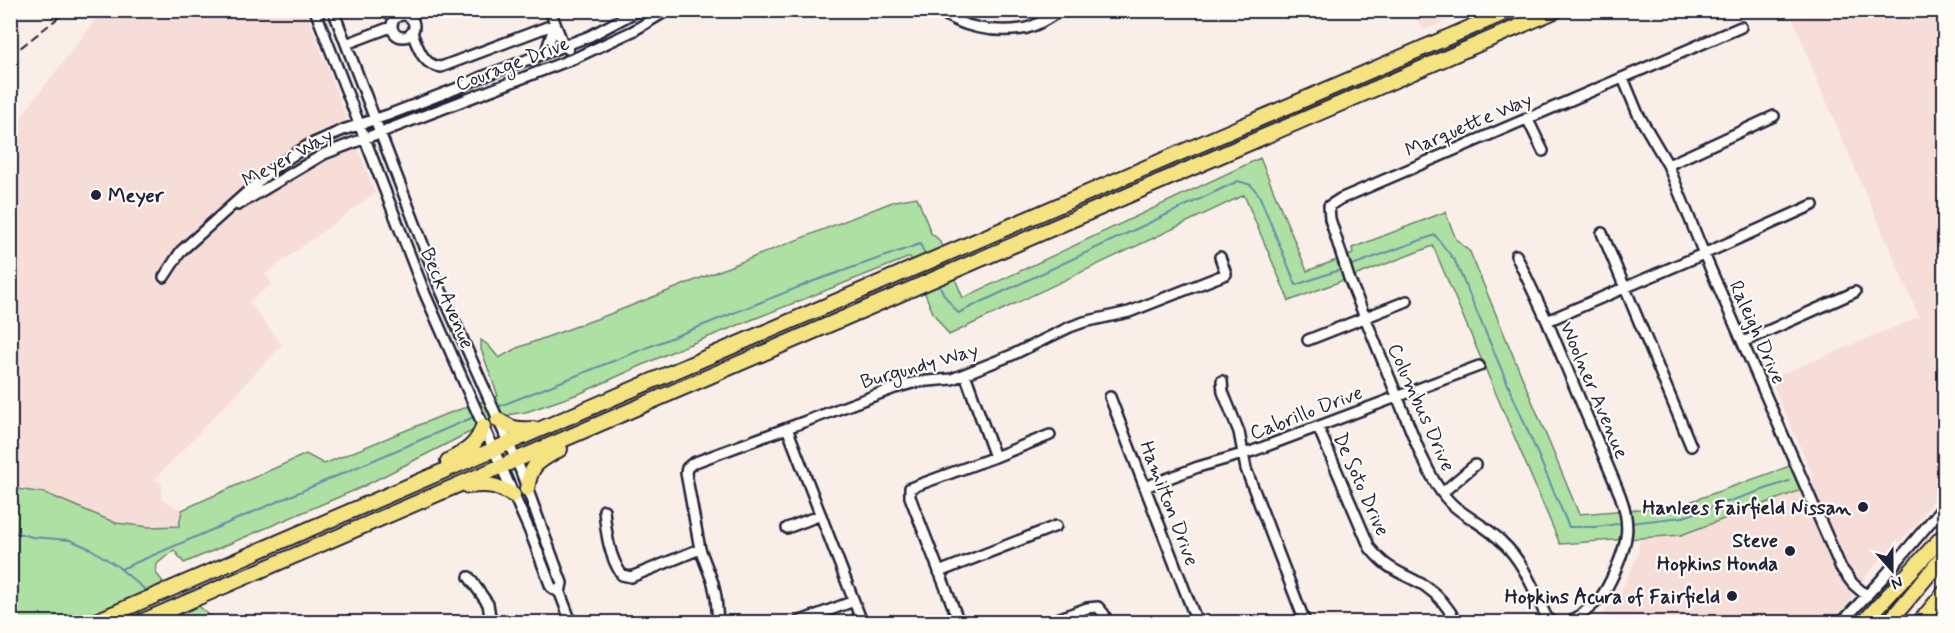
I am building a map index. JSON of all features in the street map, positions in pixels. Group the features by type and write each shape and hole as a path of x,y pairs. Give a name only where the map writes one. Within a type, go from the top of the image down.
{"highway":[{"path":"94,622 1511,10"},
{"path":"141,622 1557,10"},
{"path":"527,489 531,470 539,462 631,412"},
{"path":"498,420 517,430 544,428"},
{"path":"397,493 423,474 475,445 481,436 483,426"},
{"path":"451,488 496,485 513,495"},
{"path":"1864,622 1944,535"},
{"path":"1889,622 1944,556"},
{"path":"1920,622 1944,593"}],"street":[{"name":"Beck Avenue","path":"315,10 424,294 494,450 551,587 560,593"},
{"name":"Beck Avenue","path":"333,10 439,286 516,460 562,583 560,593 571,622"},
{"path":"550,10 566,46 575,58"},
{"name":"Courage Drive","path":"375,119 566,46 639,10"},
{"name":"Courage Drive","path":"364,138 575,58 633,32 668,10"},
{"path":"940,10 945,15 969,26 1005,30 1024,29 1061,10"},
{"path":"412,33 405,37 398,36 391,27 396,16 406,15 414,22 412,33 424,58 430,64 441,67 555,24"},
{"path":"546,52 555,24"},
{"path":"346,44 391,27"},
{"name":"Marquette Way","path":"1329,206 1527,118 1742,27"},
{"name":"Raleigh Drive","path":"1623,78 1638,114 1668,165 1704,254 1841,568 1853,584 1868,596"},
{"path":"1668,165 1774,116"},
{"path":"1527,118 1543,150"},
{"name":"Meyer Way","path":"164,277 181,251 268,173 291,156 323,138 375,119"},
{"name":"Meyer Way","path":"228,210 324,154 364,138"},
{"name":"Woolner Avenue","path":"1571,622 1601,596 1612,578 1624,551 1627,524 1625,509 1546,321 1813,205"},
{"name":"Columbus Drive","path":"1329,206 1330,219 1349,278 1421,455 1442,493 1454,506 1489,530 1520,562 1551,622"},
{"path":"1602,233 1691,446"},
{"path":"1516,255 1546,321"},
{"name":"Burgundy Way","path":"718,622 713,583 700,549 686,473 687,468 693,463 895,387 916,382 952,379 1012,355 1070,327 1129,312 1226,274 1220,257"},
{"path":"1743,342 1855,292"},
{"path":"1308,340 1407,301"},
{"name":"Cabrillo Drive","path":"1145,487 1198,467 1243,455 1479,366"},
{"path":"965,374 995,457"},
{"path":"1222,381 1222,392 1239,432 1246,469 1305,622"},
{"name":"Hamilton Drive","path":"1110,397 1197,622"},
{"name":"De Soto Drive","path":"1318,427 1370,548 1379,560 1391,569 1425,586 1435,594 1456,622"},
{"path":"787,428 862,622"},
{"path":"959,622 910,497 910,488 1050,435"},
{"path":"1442,493 1475,465"},
{"path":"1842,622 1868,596 1944,507"},
{"path":"604,510 606,531 616,567 622,575 631,576 700,549"},
{"path":"786,528 821,515"},
{"path":"939,572 1056,526"},
{"path":"469,577 488,604 490,622"},
{"path":"798,622 854,601"},
{"path":"1049,622 1087,608 1098,607 1107,622"}],"shaded area":[{"path":"102,11 306,11 375,193 265,274 272,284 249,302 282,345 155,479 162,484 161,499 182,510 180,526 166,528 116,523 45,493 11,488 10,131"},
{"path":"1409,11 1467,11 1425,30"},
{"path":"1790,11 1944,11 1944,484 1915,526 1869,572 1846,607 1831,622 1608,622 1604,613 1620,593 1638,554 1639,537 1681,535 1800,491 1814,478 1770,379 1919,317 1819,85"}],"green space":[{"path":"1260,158 1307,271 1353,254 1352,248 1445,212 1456,239 1470,252 1579,514 1678,506 1790,466 1801,490 1681,535 1560,544 1433,246 1289,301 1244,195 949,335 933,313 910,257 678,349 581,393 526,412 512,414 466,434 360,488 184,563 174,550 157,564 156,573 164,583 123,602 154,622 11,622 10,488 45,493 116,523 150,527 179,526 182,510 306,454 324,464 441,416 498,396 481,349 481,340 499,358 517,348 610,314 895,201 917,197 931,233 939,240 963,298"},
{"path":"199,606 210,616 235,622 161,622"}],"waterway":[{"path":"938,282 944,295 958,313 1238,181 1251,185 1259,195 1296,285 1342,269"},
{"path":"1347,267 1435,235 1455,261 1569,527 1596,527 1624,523"},
{"path":"495,408 814,281 920,244 927,258"},
{"path":"121,569 476,416"},
{"path":"1630,523 1683,517 1789,481"},
{"path":"10,531 32,537 70,540 91,549 117,566 149,593"},
{"path":"170,614 179,622"}],"railway":[{"path":"10,56 68,10"}],"place":[{"name":"Meyer","path":"96,195"},
{"name":"Hanlees Fairfield Nissan","path":"1863,507"},
{"name":"Steve Hopkins Honda","path":"1790,551"},
{"name":"Hopkins Acura of Fairfield","path":"1732,596"}]}
